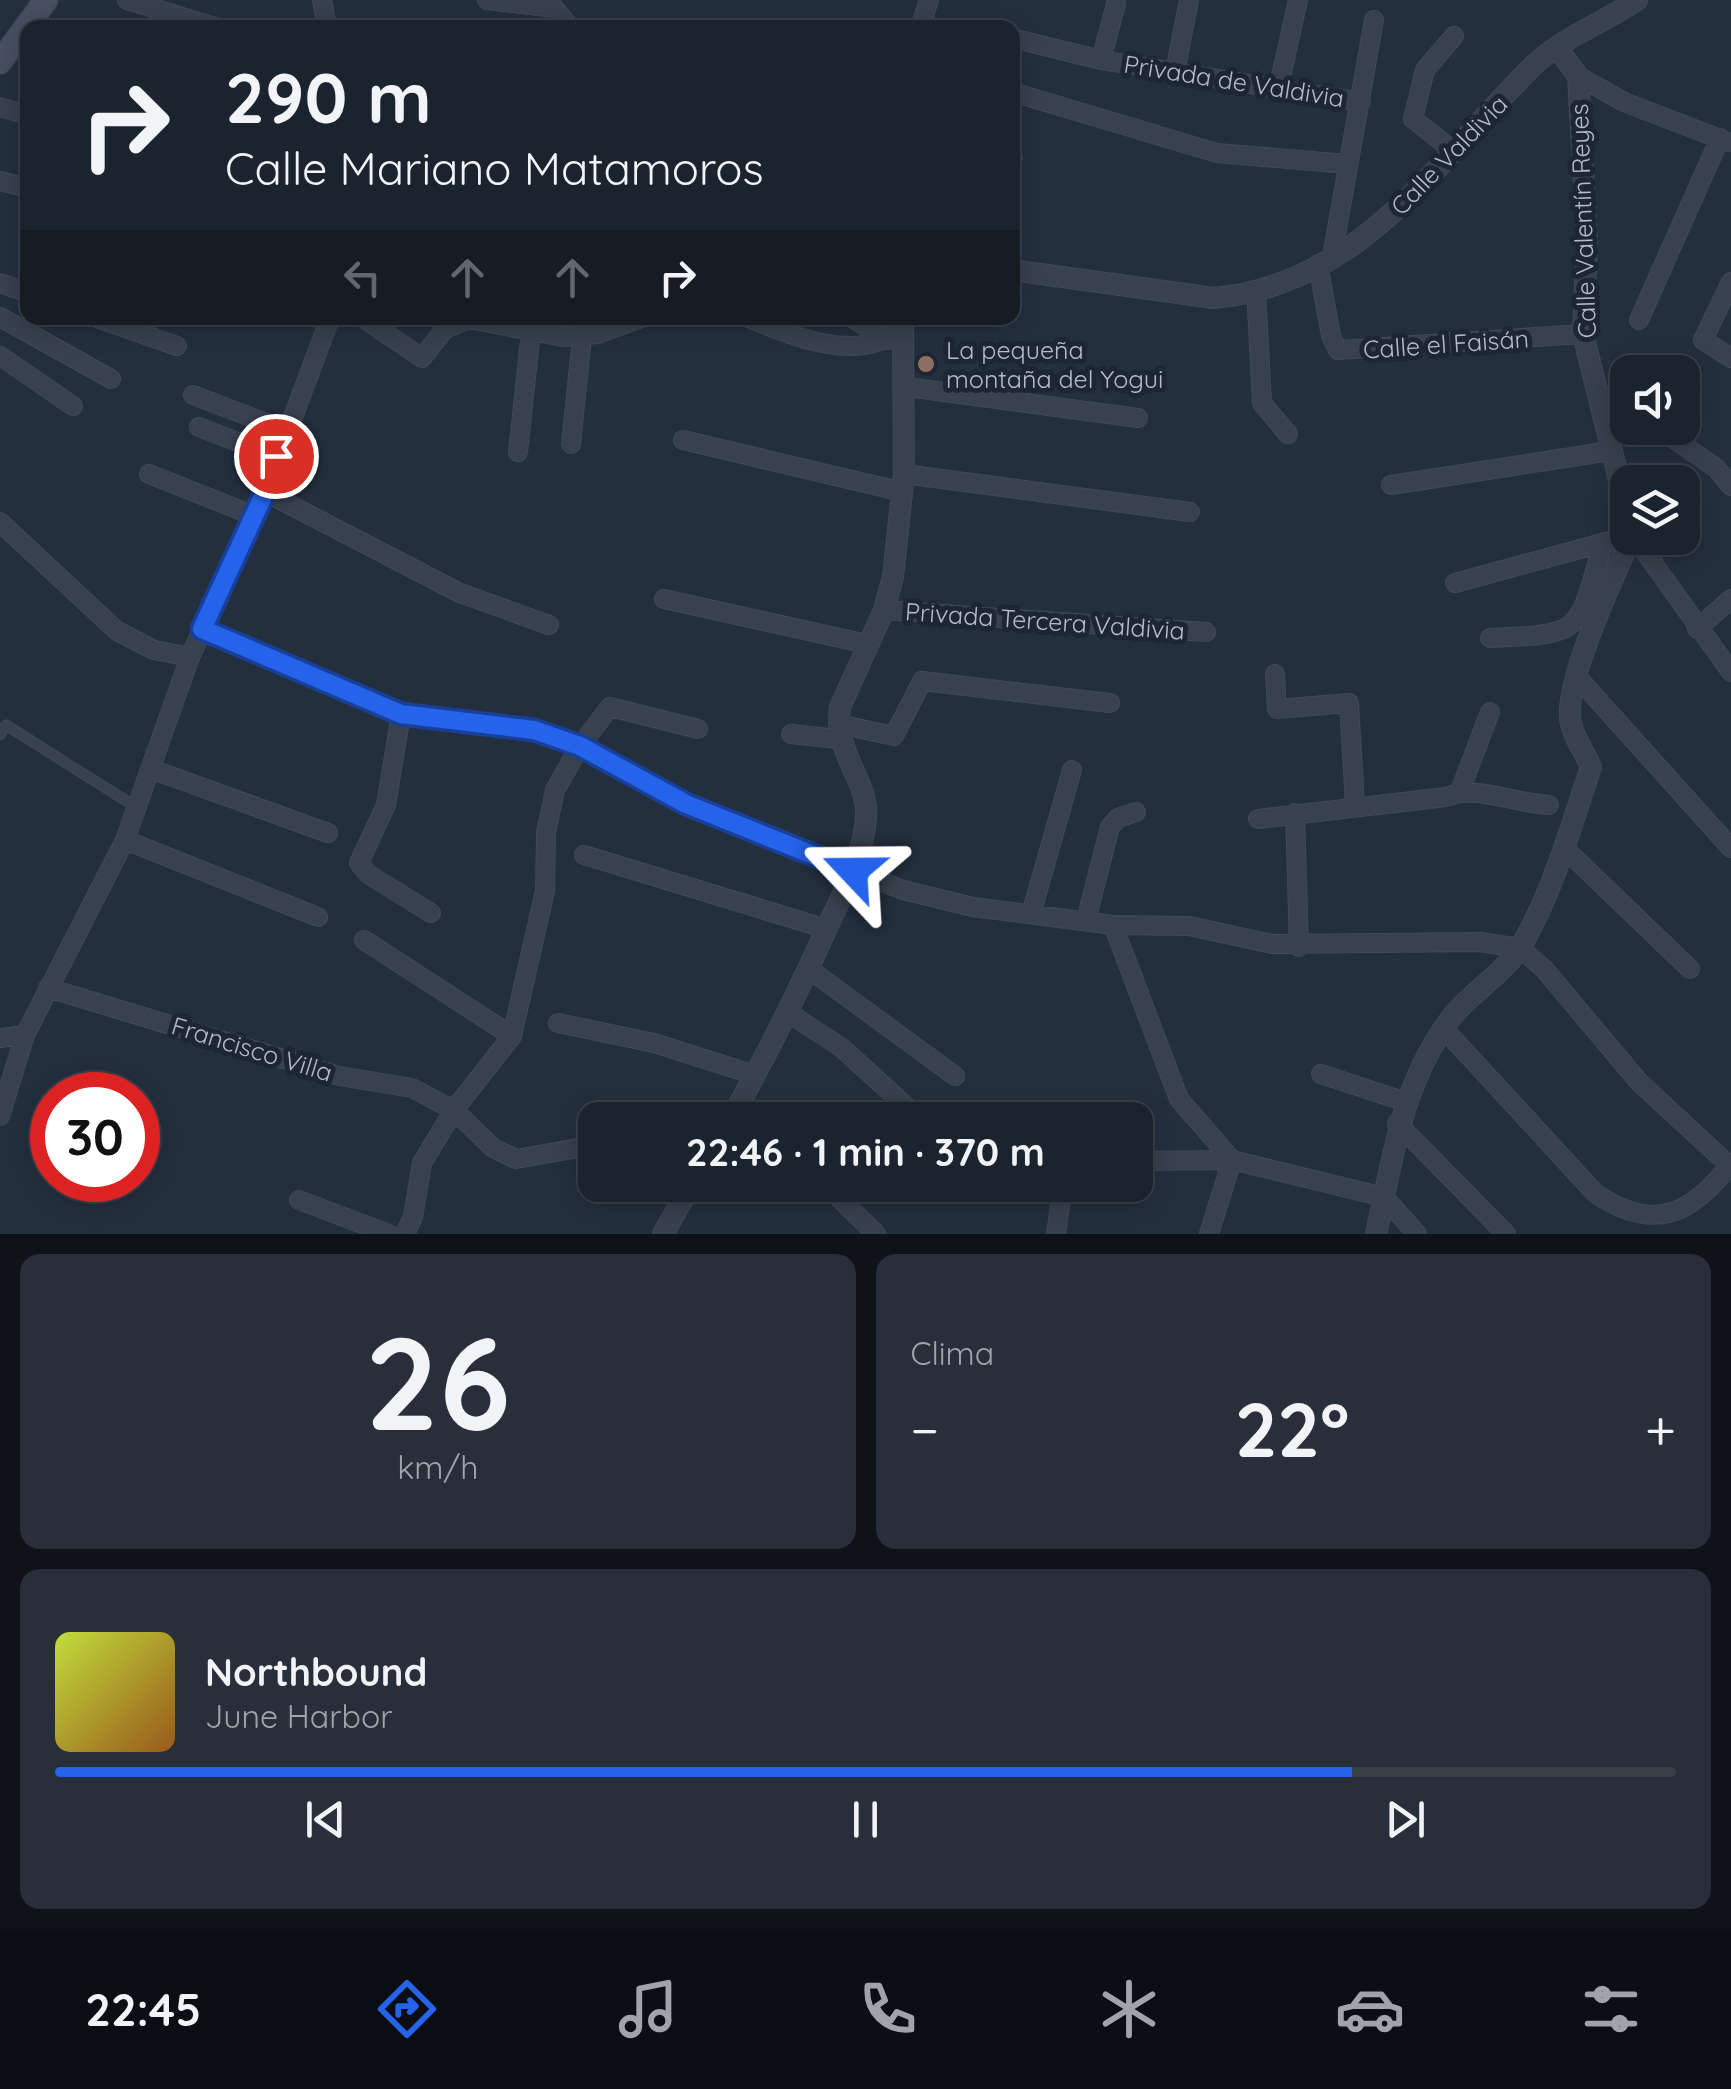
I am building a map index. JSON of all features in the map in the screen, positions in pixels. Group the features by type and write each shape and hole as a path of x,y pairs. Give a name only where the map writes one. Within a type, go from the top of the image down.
{"street":[{"path":"127,0 192,20"},
{"path":"487,0 554,4"},
{"path":"1175,72 1190,0"},
{"path":"1278,90 1298,0"},
{"name":"Calle Valdivia","path":"1020,271 1214,298 1256,290 1325,260 1400,211 1537,62 1638,0"},
{"path":"1101,60 1116,4"},
{"path":"1361,102 1374,20"},
{"path":"1454,36 1425,70 1413,119 1455,152"},
{"name":"Privada de Valdivia","path":"1020,40 1101,60 1361,102 1325,260"},
{"name":"Calle Valentín Reyes","path":"1556,48 1578,76 1588,242 1583,334 1614,465"},
{"path":"1578,76 1624,102 1726,141 1639,320"},
{"path":"1020,94 1217,153 1348,164"},
{"name":"Calle el Faisán","path":"1325,260 1331,336 1338,350 1583,334"},
{"path":"1731,282 1703,340 1731,358"},
{"path":"1256,290 1262,403 1288,434"},
{"path":"0,317 111,379"},
{"path":"117,325 177,346"},
{"path":"0,1116 25,1035 125,840 190,657 265,492 327,325"},
{"path":"373,325 422,358 445,328 452,325"},
{"path":"502,325 573,337 616,325"},
{"path":"567,325 573,337 571,444"},
{"path":"745,1102 853,871 864,832 866,800 838,731 840,708 884,610 893,577 904,483 907,386 897,329 803,342 765,325"},
{"path":"518,452 530,331"},
{"path":"0,356 73,406"},
{"path":"907,386 1138,418"},
{"path":"1598,394 1610,399"},
{"path":"193,395 287,431"},
{"path":"199,427 276,456"},
{"path":"683,440 904,483 1190,512"},
{"path":"1683,445 1716,468 1731,486"},
{"path":"1391,484 1610,451"},
{"path":"149,474 255,516"},
{"path":"265,492 460,593 549,625"},
{"path":"0,522 117,631 154,650 190,657"},
{"path":"1455,583 1610,541"},
{"path":"1490,638 1553,636 1572,627 1581,615 1604,542"},
{"path":"1376,1234 1397,1122 1406,1102 1445,1030 1520,948 1564,848 1591,767 1570,722 1578,678 1601,605 1623,555"},
{"path":"1644,555 1731,672"},
{"path":"664,598 867,644"},
{"path":"1698,629 1731,599"},
{"name":"Privada Tercera Valdivia","path":"884,610 1206,632"},
{"path":"202,629 401,714 534,730 580,746 686,804 903,890 973,907 1113,924 1189,926 1299,947 1408,942 1520,948 1546,970 1639,1082 1730,1165 1710,1192 1688,1208 1657,1215 1620,1210 1594,1192 1445,1030"},
{"path":"1276,674 1277,709 1350,702 1354,804"},
{"path":"1578,678 1731,848"},
{"path":"791,734 838,731 894,736 922,681 1110,703"},
{"path":"405,1234 414,1216 422,1163 454,1110 512,1036 545,890 546,833 555,790 580,746 610,707 698,729"},
{"path":"1460,790 1490,712"},
{"path":"401,714 386,805 359,863 368,874 432,913"},
{"path":"151,770 328,833"},
{"path":"1031,914 1072,770"},
{"path":"1258,819 1354,804 1446,797 1460,790 1520,804 1548,805"},
{"path":"1086,920 1110,827 1118,818 1136,812"},
{"path":"1295,813 1299,947"},
{"path":"125,840 318,916"},
{"path":"1564,848 1690,969"},
{"path":"584,855 827,929"},
{"path":"1113,924 1179,1099 1232,1160"},
{"path":"364,940 512,1036"},
{"path":"809,969 955,1076"},
{"name":"Francisco Villa","path":"48,988 338,1076 412,1088 454,1110 493,1148 516,1159 578,1148"},
{"path":"787,1012 842,1048 901,1102"},
{"path":"558,1024 654,1043 755,1075"},
{"path":"0,1038 25,1035"},
{"path":"1321,1074 1406,1102"},
{"path":"1397,1122 1506,1234"},
{"path":"1209,1234 1232,1160"},
{"path":"1153,1162 1232,1160 1384,1196 1417,1234"},
{"path":"299,1200 389,1234"},
{"path":"663,1234 681,1202"},
{"path":"843,1202 876,1234"},
{"path":"1056,1234 1061,1202"}],"lane":[{"path":"0,735 6,725 136,807"}],"place":[{"name":"La pequeña montaña del Yogui","path":"926,364"}],"route":[{"path":"276,456 265,492 202,629 401,714 534,730 580,746 686,804 853,871"}]}
